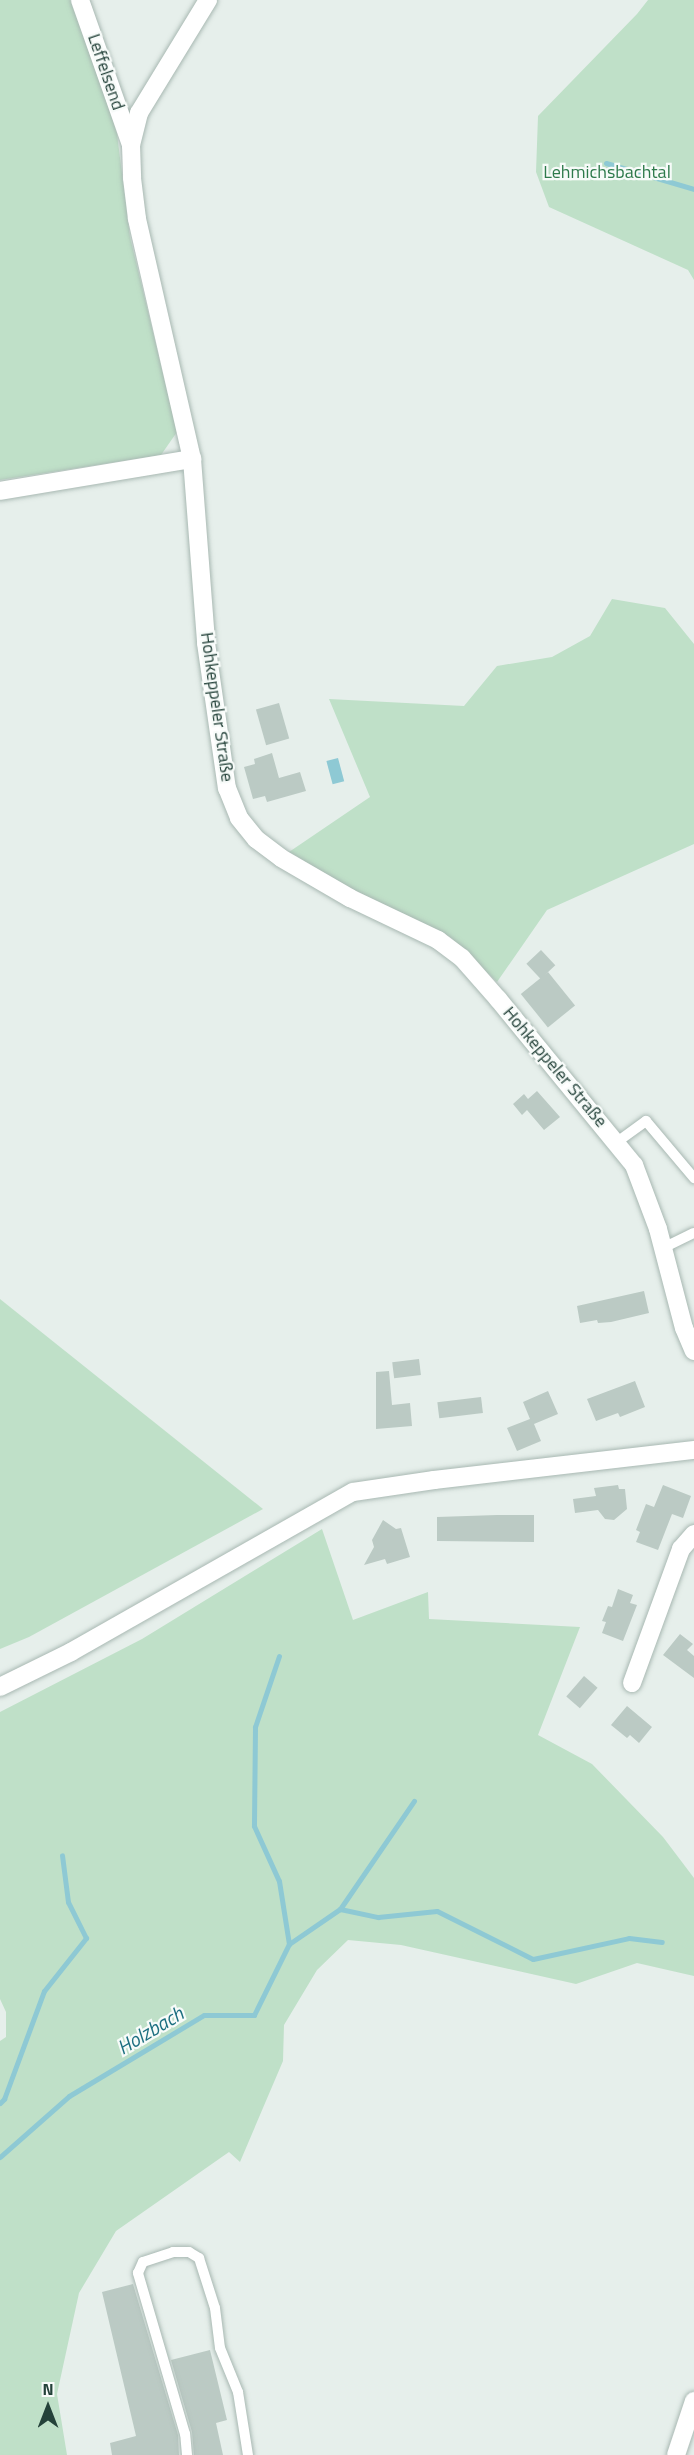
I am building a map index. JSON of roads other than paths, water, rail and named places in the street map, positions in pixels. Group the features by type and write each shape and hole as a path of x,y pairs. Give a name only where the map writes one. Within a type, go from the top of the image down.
{"street":[{"name":"Leffelsend","path":"80,0 131,145"},
{"name":"Hohkeppeler Straße","path":"208,0 139,113 131,145 137,219 192,459 206,643 227,788 239,818 256,839 281,858 350,898 438,940 462,958 616,1142 634,1165 645,1190 684,1328 694,1351"},
{"path":"0,491 192,459"},
{"path":"0,1687 71,1652 352,1492 434,1480 694,1450"},
{"path":"632,1683 681,1549 694,1534"},
{"path":"676,2455 694,2401"}],"lane":[{"path":"616,1142 646,1121 694,1178"},
{"path":"663,1248 694,1233"},
{"path":"187,2455 185,2434 138,2273 143,2262 173,2252 189,2252 199,2258 215,2307 220,2348 238,2392 248,2455"}],"water":[{"path":"338,758 344,781 333,784 326,761"}],"waterway":[{"path":"606,163 694,189"},
{"path":"279,1656 255,1727 254,1826 279,1881 289,1944"},
{"name":"Holzbach","path":"0,2157 69,2096 204,2015 254,2015 289,1944 340,1909 414,1801"},
{"path":"0,2103 4,2099 44,1991 86,1938 68,1902 62,1855"},
{"path":"340,1909 378,1917 437,1911 533,1959 629,1938 662,1942"}],"park label":[{"name":"Lehmichsbachtal","path":"607,172"}]}
